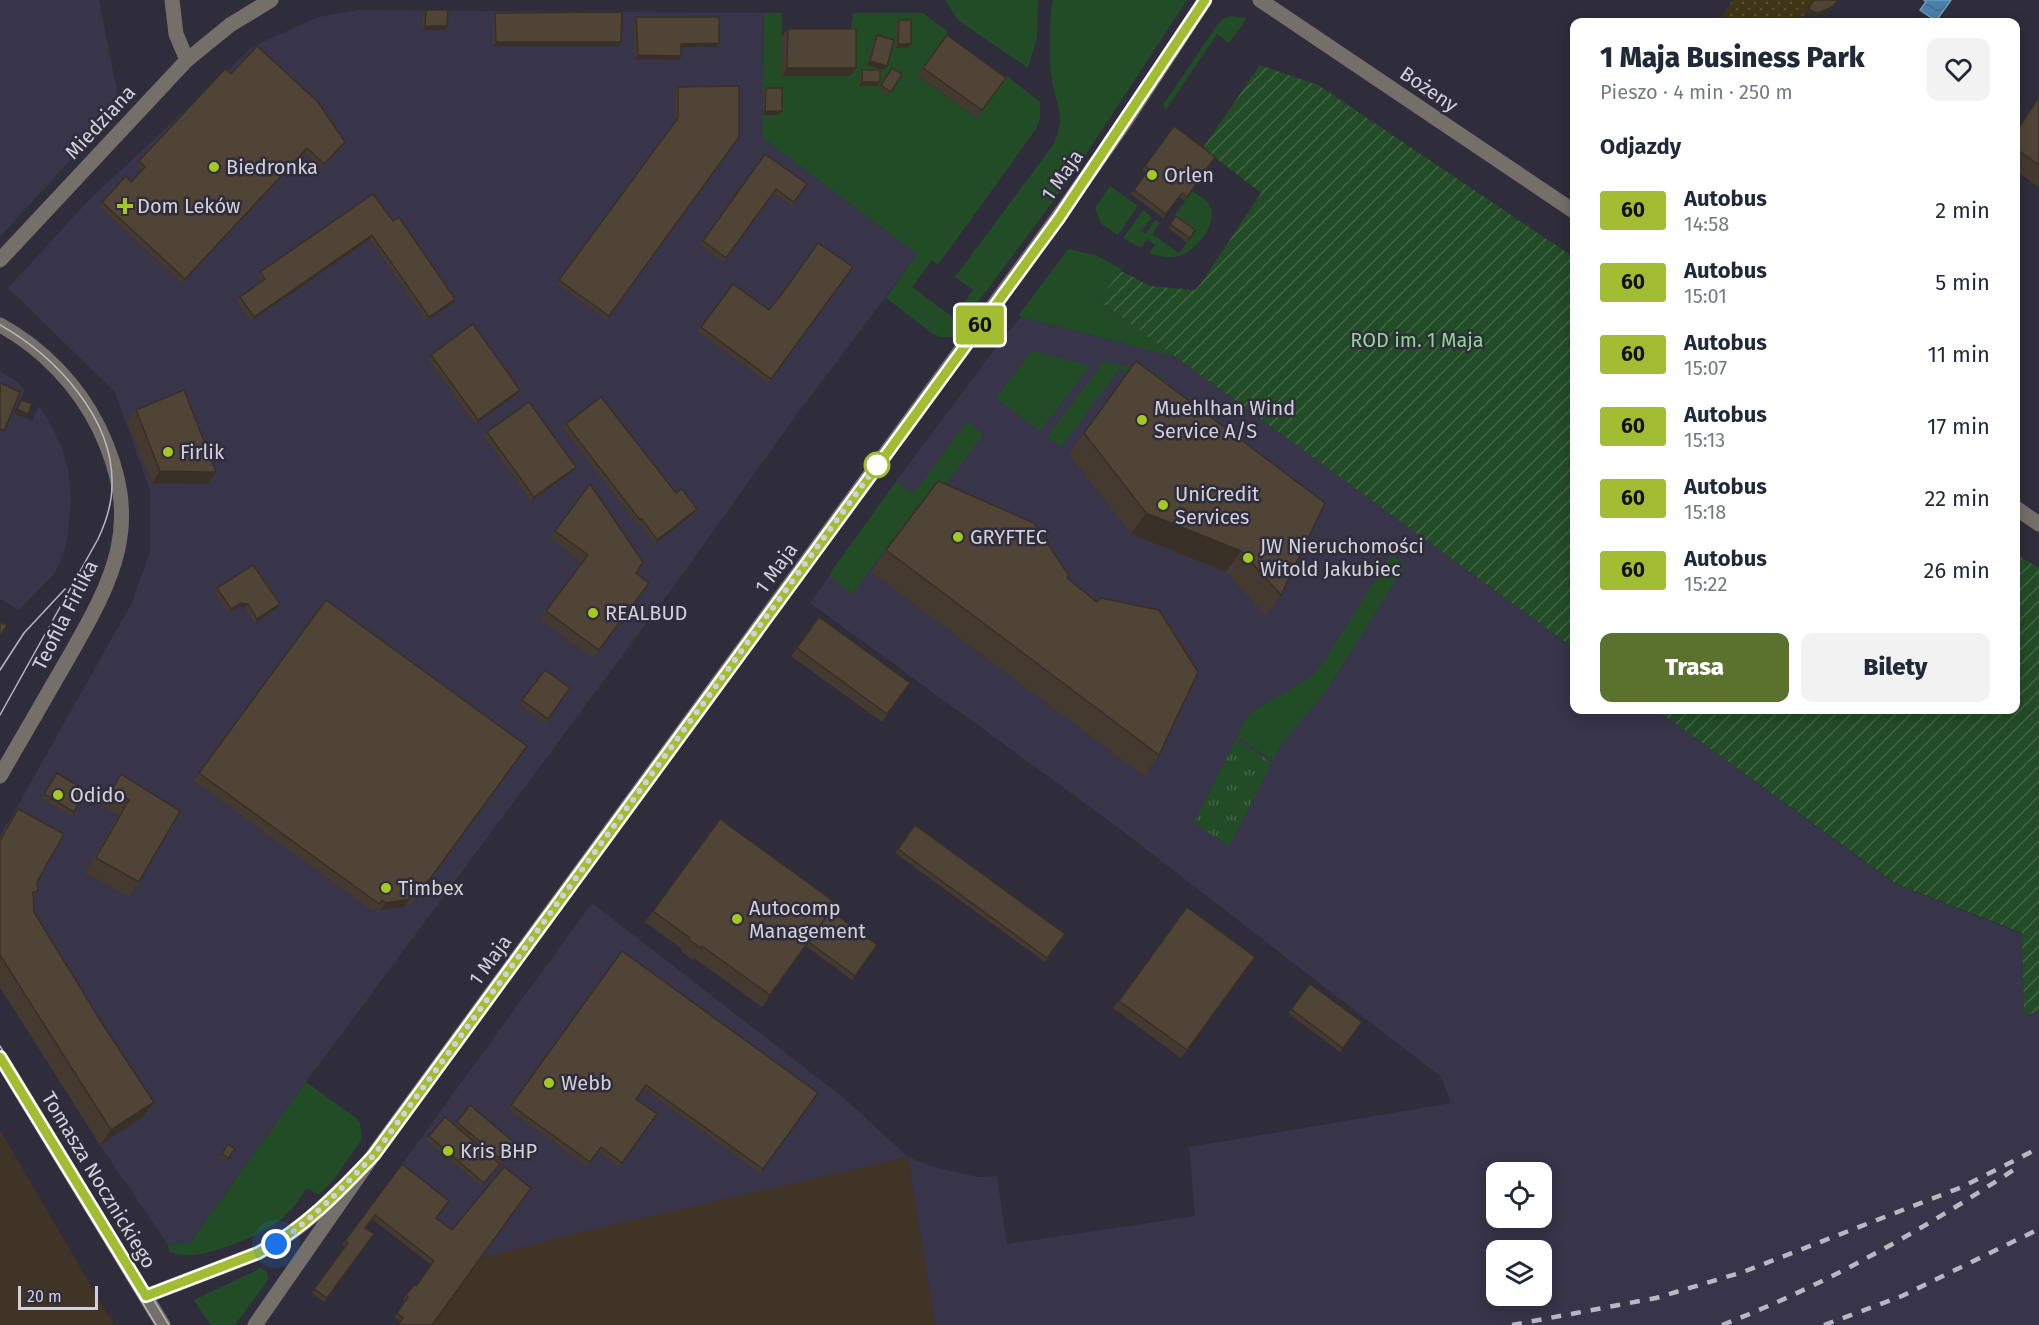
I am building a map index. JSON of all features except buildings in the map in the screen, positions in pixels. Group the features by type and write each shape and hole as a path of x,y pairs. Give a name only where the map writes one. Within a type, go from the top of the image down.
{"street":[{"path":"172,0 176,34 188,60"},
{"name":"Miedziana","path":"0,260 188,60 230,25 271,0"},
{"name":"1 Maja","path":"255,1325 374,1155 1059,218 1205,0"},
{"name":"Bożeny","path":"1260,0 1570,209"},
{"name":"Teofila Firlika","path":"0,325 25,341 53,365 86,406 103,436 112,459 122,502 120,542 106,588 0,776"},
{"path":"2020,511 2039,524"},
{"name":"Tomasza Nocznickiego","path":"0,1057 163,1325"},
{"name":"1 Maja","path":"146,1296 276,1244 324,1206 374,1155"}],"shaded area":[{"path":"0,0 99,0 120,106 0,237"},
{"path":"358,10 764,13 763,138 918,254 792,421 671,590 323,1059 190,1243 168,1245 100,1145 0,987 0,837 131,604 150,552 150,491 115,392 8,288 89,200 252,47 318,17"},
{"path":"1021,317 1177,357 1570,645 1570,714 1662,714 1895,884 2022,934 2024,1015 2039,1012 2039,1325 935,1325 907,1157 481,1258 386,1186 592,903 844,1098 908,1157 934,1167 978,1177 997,1176 1007,1244 1195,1216 1189,1147 1451,1103 1441,1077 1116,826 810,603 897,480"},
{"path":"0,372 15,380 25,390 15,413 32,421 39,406 49,421 63,450 69,475 71,499 68,535 55,573 19,610 0,599"},
{"path":"0,1130 114,1325 0,1325"},
{"path":"908,1157 935,1325 433,1325 481,1258 581,1232"}],"green space":[{"path":"945,0 1038,0 1037,37 1028,68 959,21"},
{"path":"1053,0 1187,0 1071,177 952,337 941,337 933,334 886,298 917,254 763,138 763,115 779,115 763,92 764,13 782,13 782,76 850,37 853,13 923,13 948,32 918,76 977,118 1007,76 1040,102 1040,118 1036,129 938,265 932,260 912,287 953,317 973,290 955,277 1051,148 1059,128 1059,112 1050,59"},
{"path":"1232,16 1247,18 1229,43 1217,34 1166,110 1163,105 1217,25 1223,19"},
{"name":"ROD im. 1 Maja","path":"1260,65 1318,85 1570,255 1570,645 1098,300 1121,271 1150,286 1195,290 1202,282 1261,193 1203,148"},
{"path":"1110,186 1138,206 1118,235 1101,224 1095,208"},
{"path":"1192,191 1207,201 1212,213 1205,235 1188,252 1178,256 1161,256 1149,253 1155,245 1147,239 1141,248 1123,238 1143,210 1152,218 1141,231 1146,234 1155,220 1160,223 1152,234 1179,253 1196,231 1175,215"},
{"path":"1068,249 1095,255 1122,269 1099,301 1176,357 1019,315"},
{"path":"1032,351 1090,366 1040,431 996,398"},
{"path":"1104,361 1164,377 1153,392 1120,368 1061,447 1047,437"},
{"path":"967,422 983,434 980,439 931,504 922,500 852,594 832,578 830,573 896,482 913,494"},
{"path":"1391,554 1405,566 1326,691 1280,746 1273,761 1237,737 1253,711 1312,676 1322,665"},
{"path":"2020,556 2039,568 2039,1012 2024,1015 2022,933 1896,884 1662,714 2020,714"},
{"path":"1236,739 1272,763 1229,846 1194,823"},
{"path":"306,1082 360,1123 362,1139 334,1179 319,1195 307,1188 293,1208 279,1221 243,1241 203,1253 186,1255 169,1252 168,1245 190,1243"},
{"path":"261,1268 267,1272 268,1280 235,1325 210,1325 194,1300"}],"sand":[{"path":"1733,0 1814,0 1802,18 1721,18"}],"water":[{"path":"1924,0 1951,0 1938,18 1932,18 1920,10 1926,2"}],"tram line":[{"path":"0,325 21,338 60,372 92,413 103,436 110,460 112,485 108,513 98,539 0,715"},
{"path":"0,670 24,633 65,589"},
{"path":"0,1046 169,1325"},
{"path":"0,1068 156,1325"}],"railway":[{"path":"1512,1325 1656,1298 1743,1272 1962,1187 2039,1148"},
{"path":"1722,1325 1800,1292 1876,1253 1949,1211 2021,1165"},
{"path":"1824,1325 1902,1296 2039,1229"}],"bus line":[{"name":"60","path":"0,1057 146,1296 276,1244 324,1206 374,1155 1059,218 1205,0"}],"place":[{"name":"Biedronka","path":"214,167"},
{"name":"Orlen","path":"1152,175"},
{"name":"Dom Leków","path":"125,206"},
{"name":"Muehlhan Wind Service A/S","path":"1142,420"},
{"name":"Firlik","path":"168,452"},
{"name":"UniCredit Services","path":"1163,505"},
{"name":"GRYFTEC","path":"958,537"},
{"name":"JW Nieruchomości Witold Jakubiec","path":"1248,558"},
{"name":"REALBUD","path":"593,613"},
{"name":"Odido","path":"58,795"},
{"name":"Timbex","path":"386,888"},
{"name":"Autocomp Management","path":"737,919"},
{"name":"Webb","path":"549,1083"},
{"name":"Kris BHP","path":"448,1151"}],"route":[{"path":"276,1244 324,1206 374,1155 877,465"}]}
